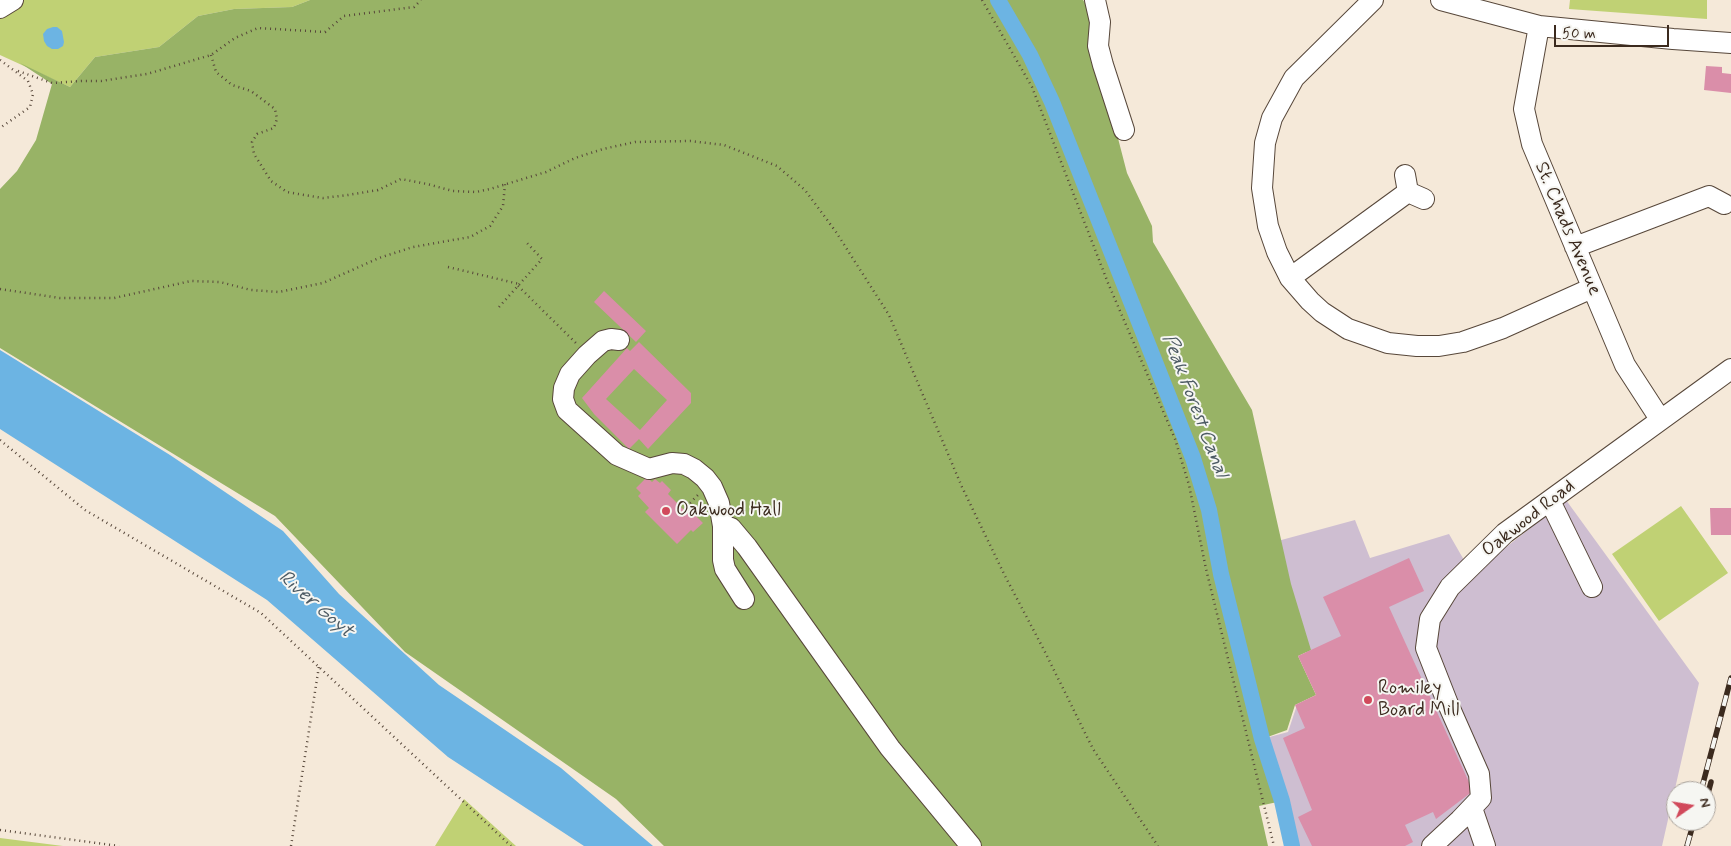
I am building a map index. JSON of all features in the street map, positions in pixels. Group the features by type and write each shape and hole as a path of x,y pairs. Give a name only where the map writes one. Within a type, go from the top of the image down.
{"street":[{"path":"0,8 13,0"},
{"path":"1095,0 1100,22 1098,46 1124,130"},
{"path":"1373,0 1294,78 1272,118 1265,143 1262,188 1268,226 1277,252 1290,278 1322,312 1348,329 1388,342 1417,346 1440,346 1463,342 1503,328 1592,288"},
{"path":"1441,0 1539,26 1731,43"},
{"name":"St. Chads Avenue","path":"1539,26 1524,109 1532,144 1625,365 1660,419"},
{"path":"1290,278 1412,188"},
{"path":"1575,247 1716,193"},
{"path":"619,340 611,339 603,342 587,355 570,374 562,399 567,410 617,455 650,469 672,463 684,464 694,469 712,487 719,503 723,526 723,560 725,569 744,599"},
{"name":"Oakwood Road","path":"1432,846 1481,798 1479,774 1426,648 1430,618 1450,587 1505,532 1731,369"},
{"path":"1550,500 1592,587"},
{"path":"723,526 731,528 747,546 890,748 971,846"},
{"path":"1472,808 1485,846"}],"path":[{"path":"18,71 52,83 101,82 146,74 211,55 235,38 258,28 325,32 344,16 414,7 421,0"},
{"path":"982,0 1032,87 1108,283 1175,439 1189,485 1206,569 1274,846"},
{"path":"211,55 216,72 232,84 251,91 275,109 277,119 274,128 257,134 252,142 254,154 272,181 287,192 323,198 378,190 401,179 453,191 476,192 546,172 574,158 635,142 690,141 724,146 777,166 805,190 836,232 889,316 962,488 1004,574 1093,749 1158,846"},
{"path":"0,60 18,71 28,80 32,87 33,100 30,107 0,128"},
{"path":"0,289 60,298 114,298 191,281 220,282 252,290 279,292 324,283 379,258 413,247 470,237 490,226 503,206 506,184"},
{"path":"498,307 542,259 528,243"},
{"path":"448,267 518,285 587,355"},
{"path":"0,440 85,510 261,613 510,846"},
{"path":"291,846 319,666"},
{"path":"0,830 119,846"}],"shaded area":[{"path":"1566,500 1699,683 1677,781 1666,781 1666,828 1662,846 1295,846 1282,790 1262,739 1288,732 1297,705 1319,696 1274,542 1355,520 1370,558 1449,534 1472,574"}],"green space":[{"path":"23,0 310,0 292,7 234,9 198,16 159,47 95,57 70,87 0,55 0,14"},
{"path":"310,0 1083,0 1097,21 1092,38 1127,173 1152,226 1153,242 1252,410 1291,584 1311,650 1298,656 1316,695 1295,705 1287,730 1262,739 1282,801 1259,806 1268,846 664,846 616,799 405,652 275,516 0,348 0,189 17,171 36,140 52,84 20,63 70,87 95,57 159,47 198,16 234,9 292,7"},
{"path":"1570,0 1707,0 1707,19 1569,9"},
{"path":"1681,506 1728,573 1659,621 1612,554"},
{"path":"464,799 516,846 435,846"},
{"path":"0,838 63,846 0,846"}],"water":[{"path":"57,27 62,31 64,42 63,46 58,49 52,49 44,41 43,34 47,29"},
{"name":"River Goyt","path":"0,350 170,455 283,531 339,594 439,685 561,768 653,846 584,846 448,757 267,600 0,429"}],"building":[{"path":"1706,66 1722,67 1722,73 1731,74 1731,93 1704,90"},
{"path":"604,291 646,331 636,342 594,302"},
{"path":"639,342 691,393 691,403 648,449 639,439 629,449 594,414 582,398 627,348 630,351","holes":["634,369 667,400 640,430 606,399"]},
{"name":"Oakwood Hall","path":"647,477 652,482 655,479 660,483 662,481 671,490 668,494 687,513 690,510 703,523 693,532 691,530 677,544 645,512 649,508 638,496 641,493 636,488"},
{"path":"1710,508 1731,508 1731,535 1711,535"},
{"name":"Romiley Board Mill","path":"1409,558 1424,591 1389,607 1473,791 1436,819 1433,812 1405,825 1413,842 1405,846 1312,846 1298,817 1312,810 1283,738 1305,728 1295,705 1316,695 1298,656 1341,636 1323,597"}],"waterway":[{"name":"Peak Forest Canal","path":"998,0 1030,55 1052,102 1193,458 1209,510 1221,574 1262,739 1282,801 1292,846"}],"railway":[{"path":"1704,781 1731,678"},
{"path":"1687,846 1691,831"}],"place":[{"name":"Oakwood Hall","path":"666,511"},
{"name":"Romiley Board Mill","path":"1368,700"}]}
